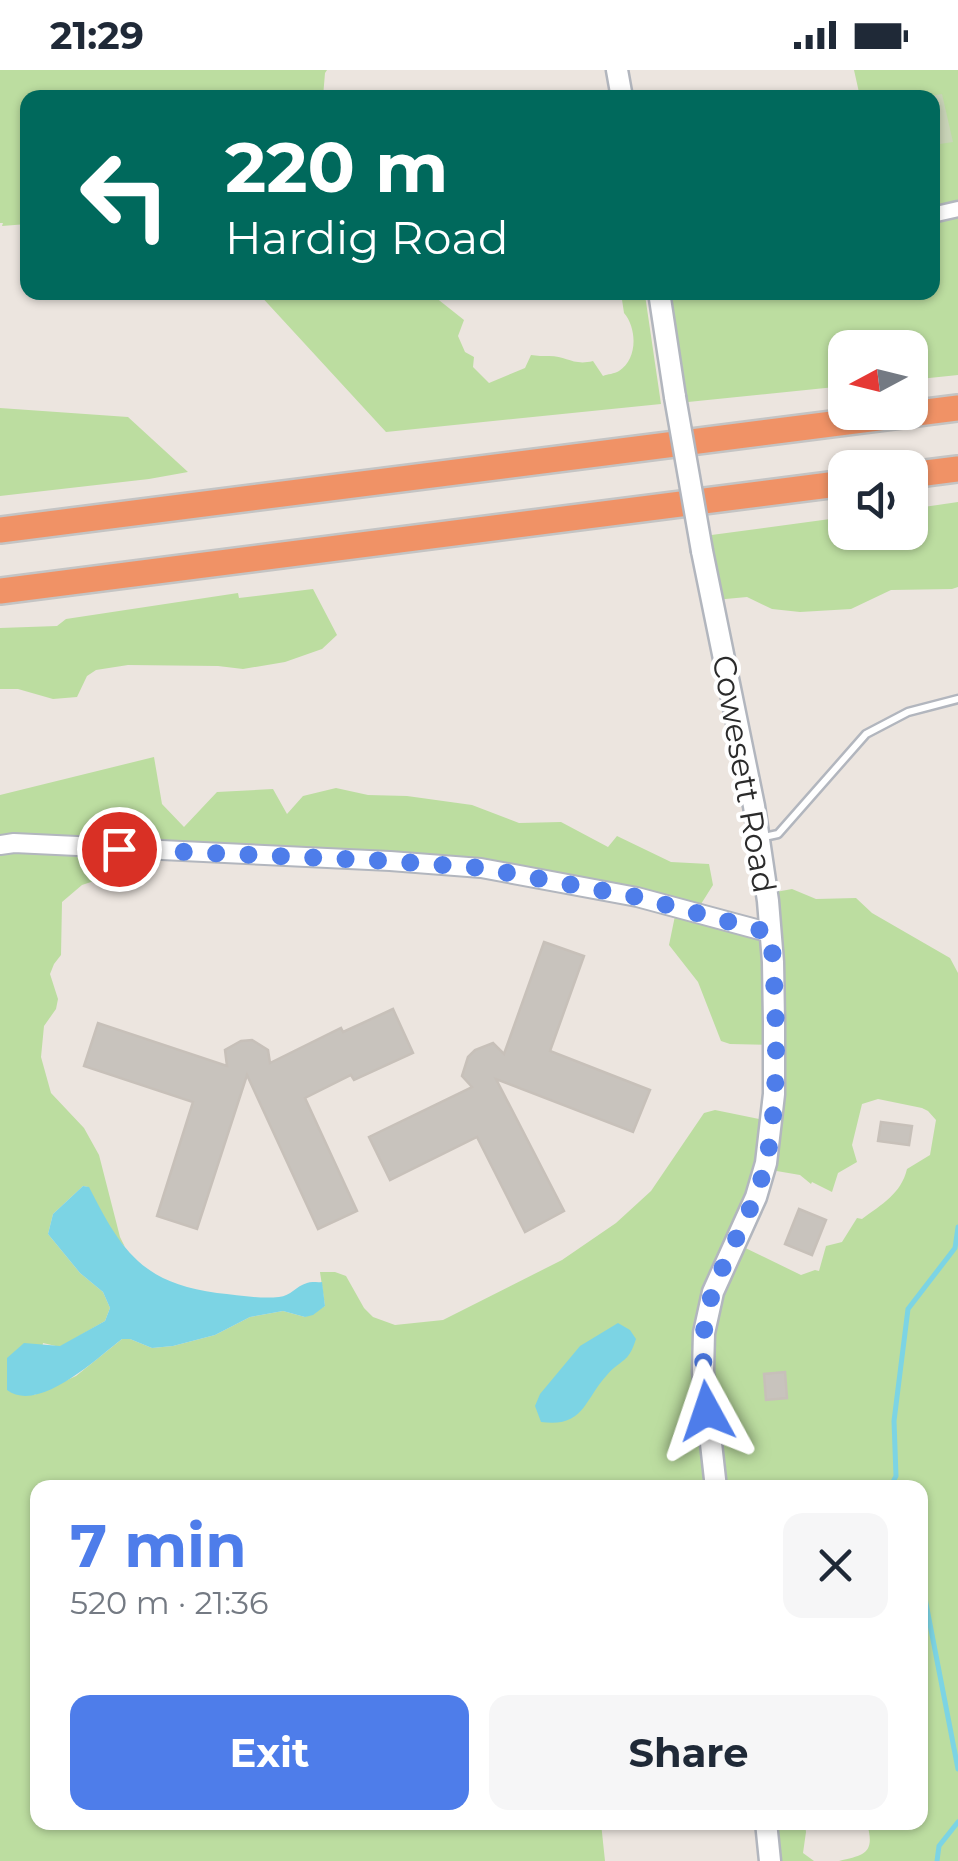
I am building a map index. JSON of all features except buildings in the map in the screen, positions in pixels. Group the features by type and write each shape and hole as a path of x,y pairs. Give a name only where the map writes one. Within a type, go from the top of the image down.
{"highway":[{"path":"0,530 958,408"},
{"path":"928,472 958,468"},
{"path":"0,591 828,485"}],"main road":[{"name":"Cowesett Road","path":"660,300 702,551 754,806 771,933 775,1070 770,1140 756,1197 717,1282 704,1333 703,1372 715,1480"},
{"path":"767,1830 770,1861"}],"street":[{"path":"0,845 466,867 620,894 771,933"}],"lane":[{"path":"758,838 778,834 866,734 908,712 958,699"}],"green space":[{"path":"0,70 327,70 324,90 20,90 20,225 0,223"},
{"path":"854,70 958,70 958,375 928,378 928,330 828,330 828,388 688,402 671,300 940,300 940,90 858,90"},
{"path":"940,94 953,142 940,144"},
{"path":"264,300 439,300 464,320 458,336 465,352 474,357 473,367 489,383 525,368 531,355 593,361 603,376 619,371 630,359 634,343 622,300 646,300 661,404 386,432"},
{"path":"0,408 128,417 188,472 0,496"},
{"path":"958,502 958,587 891,590 851,609 800,612 772,609 747,597 715,600 704,536 828,519 828,550 928,550 928,506"},
{"path":"313,589 337,635 322,649 285,662 243,669 128,665 96,670 87,676 77,697 53,699 18,689 0,689 0,628 57,626 66,619 238,593 239,598"},
{"path":"154,757 162,804 184,827 217,792 273,789 287,814 303,796 336,788 472,805 519,823 561,822 608,847 617,836 671,862 709,864 713,885 696,912 758,930 768,921 765,894 792,889 816,899 856,898 872,913 950,958 958,973 958,1861 839,1861 866,1851 868,1830 928,1830 928,1480 30,1480 30,1830 602,1830 605,1861 0,1861 0,795","holes":["100,848 558,881 676,911 669,945 698,982 721,1041 772,1045 769,1121 715,1110 704,1113 651,1191 616,1223 562,1260 443,1320 395,1325 373,1317 346,1276 320,1272 325,1306 305,1317 283,1311 250,1317 215,1335 173,1346 152,1348 122,1339 76,1376 34,1395 43,1343 60,1347 105,1321 110,1308 103,1292 80,1273 48,1234 53,1214 83,1186 88,1187 111,1232 125,1247 99,1155 84,1128 51,1093 41,1057 44,1026 58,999 50,974 61,955 62,902 82,885 97,880","878,1099 922,1108 936,1120 930,1155 907,1169 890,1198 862,1219 857,1218 842,1242 826,1246 819,1271 801,1275 735,1243 765,1169 800,1175 832,1192 838,1173 857,1162 852,1145 862,1104"]},
{"path":"766,1830 806,1830 803,1853 814,1861 772,1861"}],"water":[{"path":"83,1186 89,1187 124,1246 152,1272 170,1281 217,1293 264,1298 283,1296 307,1283 322,1282 325,1306 305,1317 283,1311 250,1317 215,1335 173,1346 152,1348 122,1339 51,1389 35,1395 7,1390 7,1358 24,1343 60,1346 105,1321 110,1308 103,1292 80,1273 48,1234 53,1214"},
{"path":"618,1323 636,1339 627,1357 607,1375 575,1416 555,1423 541,1422 535,1406 540,1394 580,1346"}],"waterway":[{"path":"894,1480 894,1421 908,1309 955,1248 958,1227"},
{"path":"928,1614 958,1769"},
{"path":"937,1861 939,1846 958,1822"}],"route":[{"path":"119,849 482,868 637,897 771,933 775,1070 770,1140 756,1197 721,1272 708,1311 703,1352 707,1411"}]}
